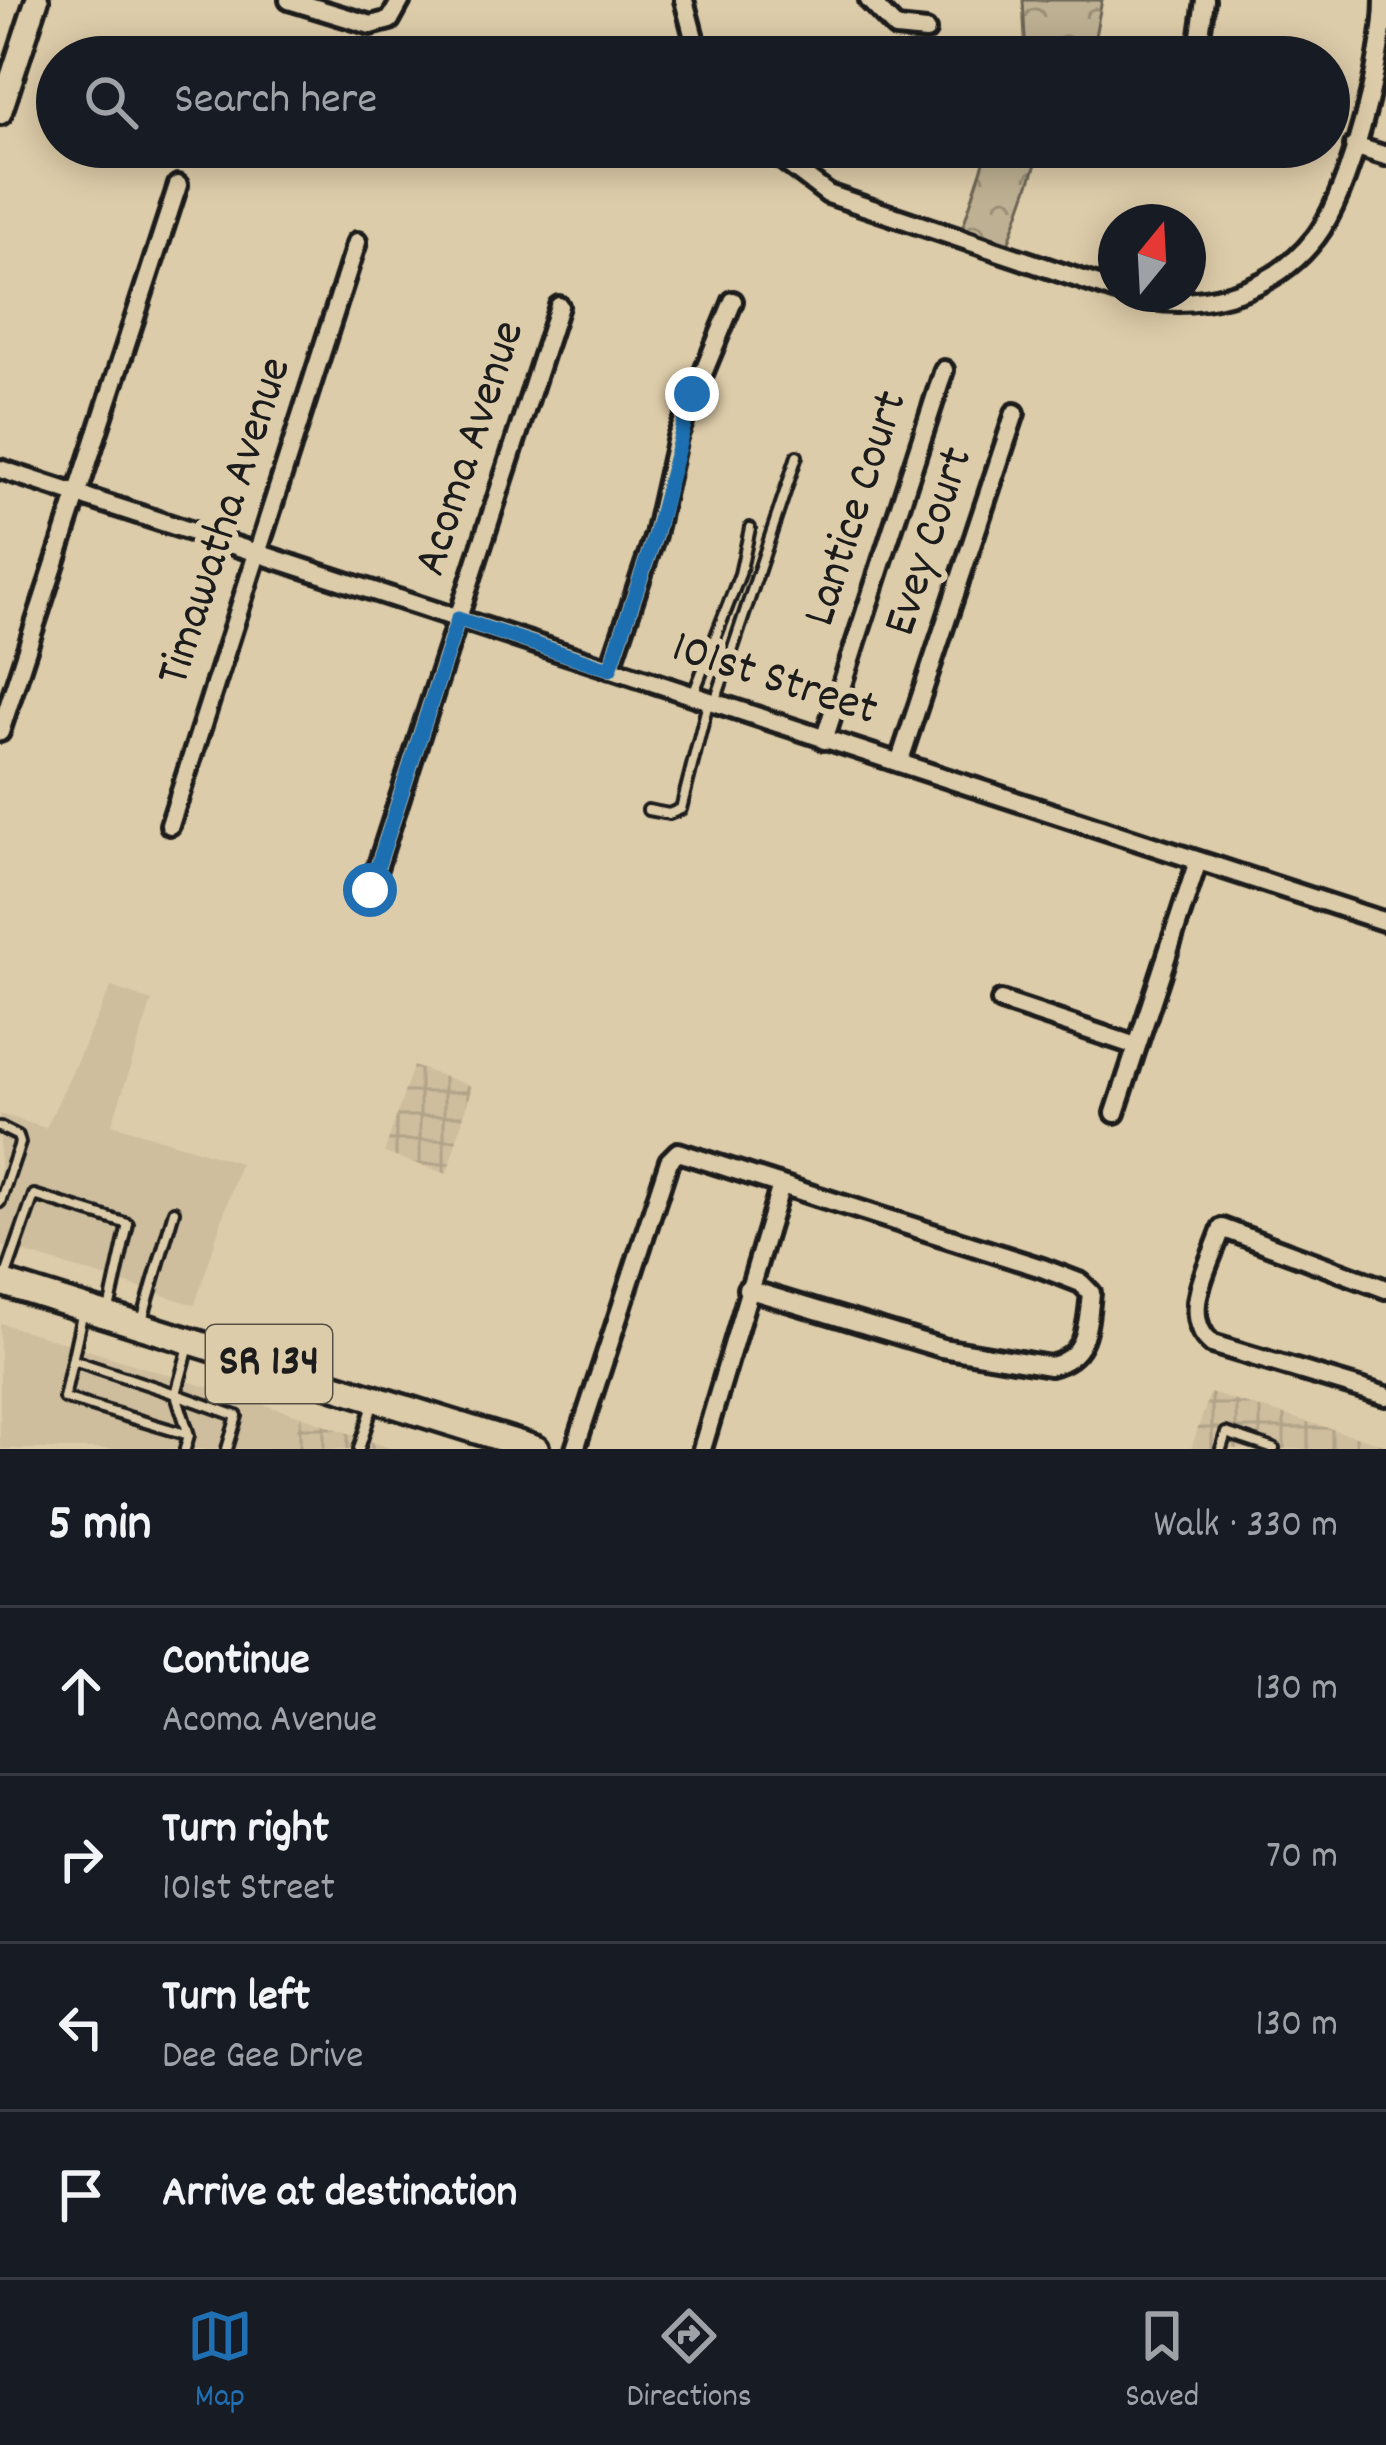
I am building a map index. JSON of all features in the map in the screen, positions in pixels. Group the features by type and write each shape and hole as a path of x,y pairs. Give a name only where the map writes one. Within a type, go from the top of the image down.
{"main road":[{"name":"SR 134","path":"2,1282 375,1398 505,1444 536,1449"}],"street":[{"path":"0,113 37,0"},
{"path":"289,0 371,25 390,20 400,0"},
{"path":"684,0 693,36"},
{"path":"869,0 896,28 926,31"},
{"path":"1200,36 1205,0"},
{"path":"1350,156 1378,70 1384,0"},
{"path":"1354,146 1386,156"},
{"path":"794,168 828,194 1098,285"},
{"path":"1206,298 1267,279 1318,234 1345,168"},
{"path":"0,732 178,185"},
{"name":"Timawatha Avenue","path":"170,824 357,242"},
{"path":"610,669 655,535 677,437 733,301"},
{"name":"Acoma Avenue","path":"370,890 559,306"},
{"name":"Lantice Court","path":"824,740 944,370"},
{"name":"Evey Court","path":"898,764 1015,413"},
{"name":"101st Street","path":"0,469 1386,922"},
{"path":"1115,1113 1198,861"},
{"path":"1001,1001 1136,1046"},
{"path":"575,1449 672,1156 679,1152 1081,1282 1091,1293 1082,1346 1066,1362 1050,1366 974,1354 747,1289"},
{"path":"702,1449 781,1185"},
{"path":"1386,1289 1222,1228 1195,1311 1200,1334 1212,1344 1386,1396"}],"lane":[{"path":"705,700 797,456"},
{"path":"648,810 669,814 682,809 750,528"},
{"path":"0,1127 18,1136 20,1143 0,1202"},
{"path":"2,1282 34,1195 128,1224 73,1360 64,1398 189,1435"},
{"path":"141,1326 174,1210"},
{"path":"185,1449 189,1435 176,1394 190,1340"},
{"path":"73,1360 237,1417 227,1449"},
{"path":"359,1449 375,1398"},
{"path":"1221,1449 1226,1433 1274,1449"}],"shaded area":[{"path":"111,987 152,1001 112,1124 240,1163 195,1305 0,1245 0,1114 46,1128"},
{"path":"413,1066 472,1086 447,1174 384,1153"},
{"path":"0,1323 301,1416 291,1449 0,1449"},
{"path":"1210,1393 1386,1445 1386,1449 1191,1449"},
{"path":"301,1416 392,1449 291,1449"}],"green space":[{"path":"1023,0 1102,0 1095,36 1025,36"},
{"path":"982,168 1035,168 1007,247 961,232"}],"route":[{"path":"370,890 458,619 610,669 655,535 692,394"}]}
